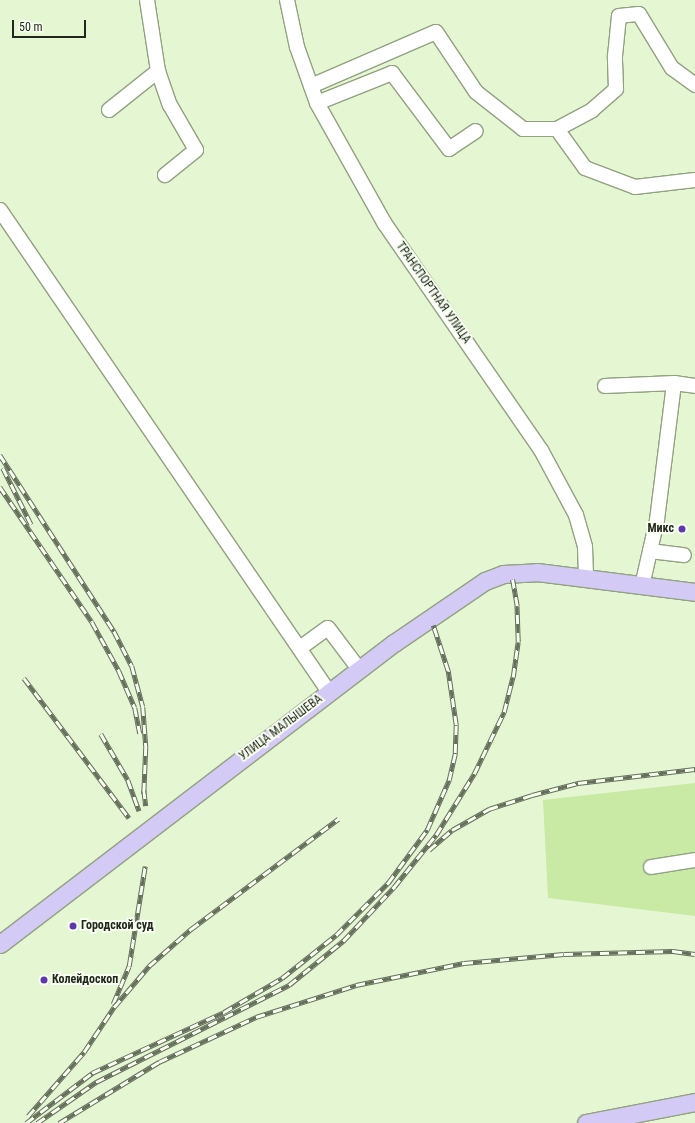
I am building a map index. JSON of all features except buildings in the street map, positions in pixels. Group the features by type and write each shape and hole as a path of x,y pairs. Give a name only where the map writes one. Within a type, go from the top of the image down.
{"main road":[{"name":"УЛИЦА МАЛЫШЕВА","path":"0,944 359,669 450,603 485,581 503,574 537,572 695,592"},
{"path":"586,1123 695,1102"}],"street":[{"path":"147,0 158,71 170,105 196,150 165,175"},
{"name":"ТРАНСПОРТНАЯ УЛИЦА","path":"287,0 296,47 317,103 392,236 541,450 576,515 585,546 586,579"},
{"path":"311,86 436,32 476,92 523,129 557,129 592,110 616,89 614,56 619,16 639,14 672,68 695,85"},
{"path":"109,110 158,71"},
{"path":"317,103 392,73 449,149 476,130"},
{"path":"557,129 585,168 635,187 695,180"},
{"path":"0,210 329,692"},
{"path":"642,586 657,520 674,384"},
{"path":"605,386 674,384 695,386"},
{"path":"650,551 684,555"},
{"path":"300,648 328,628 359,669"},
{"path":"651,867 695,860"}],"green space":[{"path":"695,783 695,916 548,898 543,800"}],"railway":[{"path":"0,455 114,631 132,666 143,707 146,747 144,794"},
{"path":"3,468 31,524"},
{"path":"0,487 92,622 119,671 135,708 140,734"},
{"path":"37,1123 96,1082 289,985 343,941 394,887 436,835 474,774 504,712 513,677 518,642 517,606 512,579"},
{"path":"26,1123 92,1073 224,1012 282,978 336,935 388,883 427,830 449,780 455,753 456,725 448,671 433,625"},
{"path":"24,678 129,818"},
{"path":"101,734 128,780 139,811"},
{"path":"429,850 452,830 489,809 532,795 578,783 695,769"},
{"path":"144,790 146,806"},
{"path":"28,1116 84,1052 114,1007 149,966 191,929 338,819"},
{"path":"113,1004 129,966 145,866"},
{"path":"59,1123 159,1062 256,1017 356,985 464,963 564,954 673,951 695,954"}],"place":[{"name":"Микс","path":"682,529"},
{"name":"Городской суд","path":"73,926"},
{"name":"Колейдоскоп","path":"44,980"}]}
